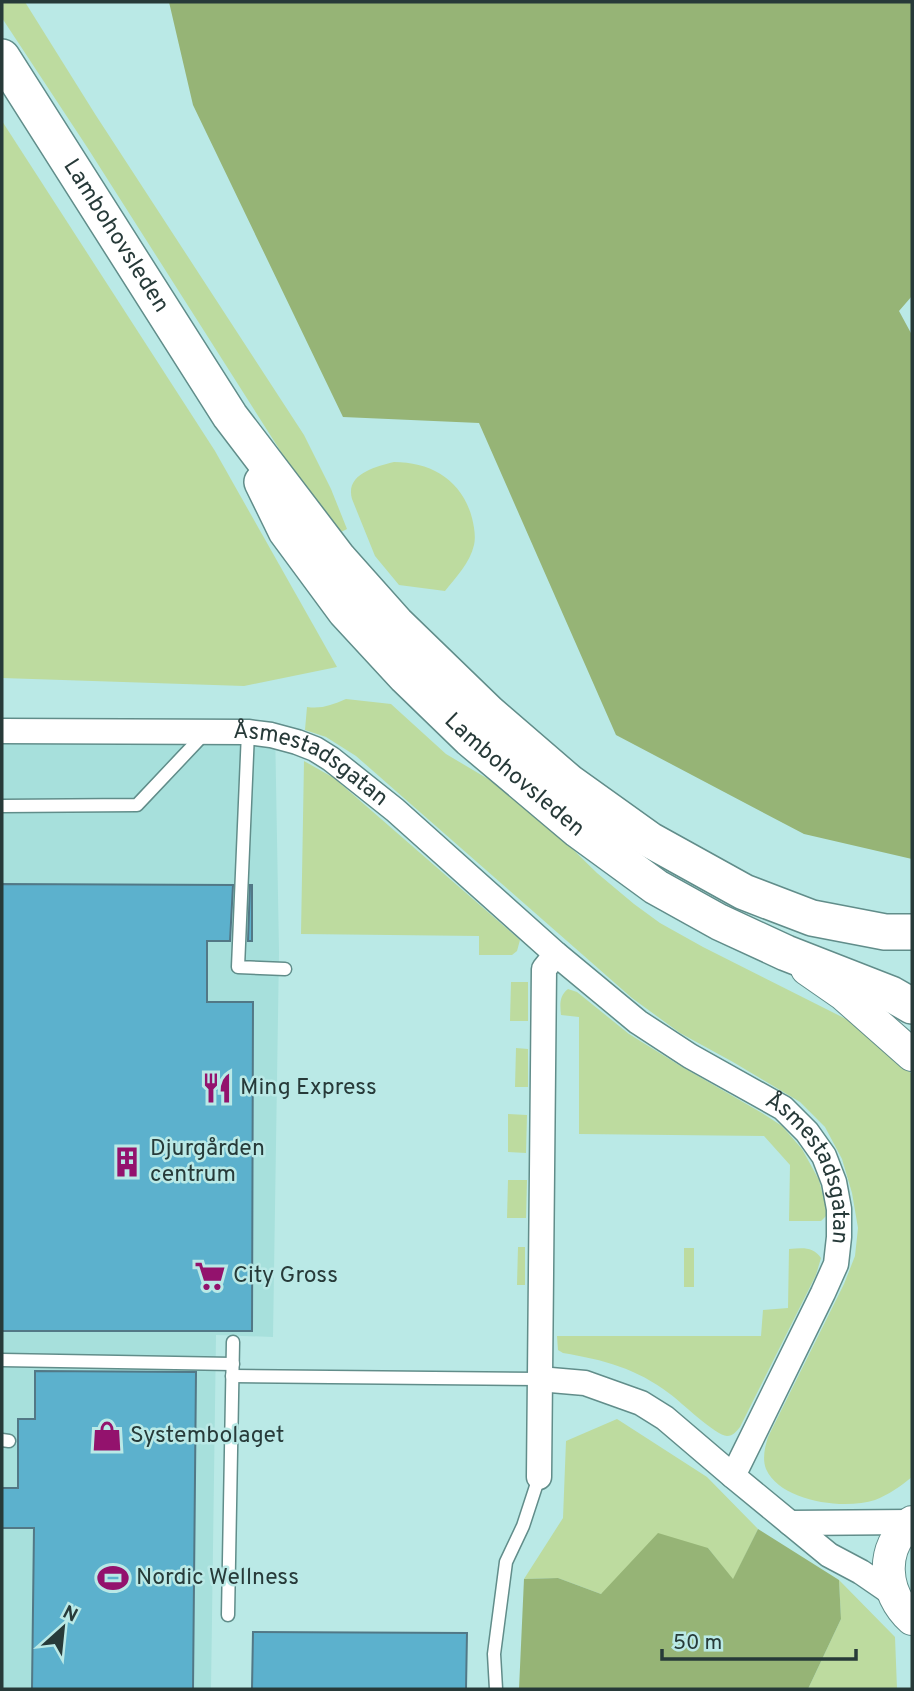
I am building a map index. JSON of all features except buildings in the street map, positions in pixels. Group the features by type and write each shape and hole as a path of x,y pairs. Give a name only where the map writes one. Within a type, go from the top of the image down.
{"main road":[{"name":"Lambohovsleden","path":"2,57 230,416 340,559 396,623 489,713 569,782 650,840 744,892 812,918 885,932 912,932"},
{"name":"Lambohovsleden","path":"230,416 286,531 345,611 424,695 470,739 578,831 656,887 719,922 786,953 891,994 912,1006"}],"street":[{"name":"Åsmestadsgatan","path":"2,731 248,732 271,735 314,749 331,759 395,810 556,954 638,1022 690,1056 783,1108 807,1132 824,1156 834,1182 839,1209 836,1264 733,1476"},
{"path":"786,953 842,994 912,1055"},
{"path":"539,1477 544,969 556,954"},
{"path":"539,1379 585,1383 641,1403 665,1418 829,1555 861,1572 903,1606"},
{"path":"790,1523 912,1522"},
{"path":"903,1606 888,1574 891,1552 900,1534 912,1522"}],"lane":[{"path":"248,732 238,967 285,969"},
{"path":"2,806 137,805 206,733"},
{"path":"228,1615 233,1342"},
{"path":"2,1360 539,1379"},
{"path":"496,1689 494,1654 506,1562 523,1526 539,1477"}],"shaded area":[{"path":"2,720 275,725 279,952 273,1337 216,1335 211,1689 2,1689"}],"green space":[{"path":"2,2 25,2 304,435 347,529 337,534 290,466 2,18"},
{"path":"169,2 912,2 912,296 899,311 912,335 912,859 804,834 616,735 479,423 343,417 193,105"},
{"path":"2,121 215,451 337,667 244,686 2,678"},
{"path":"394,462 420,465 443,476 461,493 467,505 474,528 474,545 466,564 445,591 399,585 375,556 352,499 351,490 357,478 371,469"},
{"path":"346,699 391,704 446,754 500,786 547,824 597,873 660,923 846,1019 870,1034 912,1075 912,1477 899,1487 880,1498 862,1503 814,1501 785,1489 774,1480 765,1465 764,1453 768,1437 844,1284 855,1256 858,1228 852,1193 842,1159 825,1127 800,1102 680,1033 632,998 356,756 326,737 305,730 307,707 327,706"},
{"path":"304,761 334,778 520,940 517,951 512,955 479,955 479,936 301,934"},
{"path":"511,982 528,982 528,1021 510,1021"},
{"path":"568,989 577,992 629,1034 782,1126 802,1149 819,1180 826,1216 821,1221 789,1221 790,1165 764,1136 579,1134 579,1017 561,1015 560,1004"},
{"path":"516,1048 528,1049 528,1087 515,1087"},
{"path":"508,1114 527,1115 526,1153 508,1152"},
{"path":"508,1180 527,1180 526,1218 507,1218"},
{"path":"518,1247 525,1247 525,1285 517,1285"},
{"path":"684,1248 694,1248 694,1287 684,1287"},
{"path":"789,1249 807,1249 818,1254 821,1258 816,1275 740,1427 731,1435 722,1435 715,1431 670,1394 632,1371 558,1350 557,1336 761,1336 763,1310 788,1308"},
{"path":"617,1419 707,1477 758,1529 733,1580 708,1548 601,1594 558,1578 524,1579 563,1518 566,1441"},
{"path":"758,1529 839,1580 841,1619 808,1689 519,1689 524,1579 558,1578 601,1594 658,1533 708,1548 733,1579"},
{"path":"839,1580 895,1637 897,1689 808,1689 841,1619"}],"place":[{"name":"Ming Express","path":"217,1088"},
{"name":"Djurgården centrum","path":"127,1162"},
{"name":"City Gross","path":"210,1276"},
{"name":"Systembolaget","path":"107,1436"},
{"name":"Nordic Wellness","path":"113,1578"}]}
